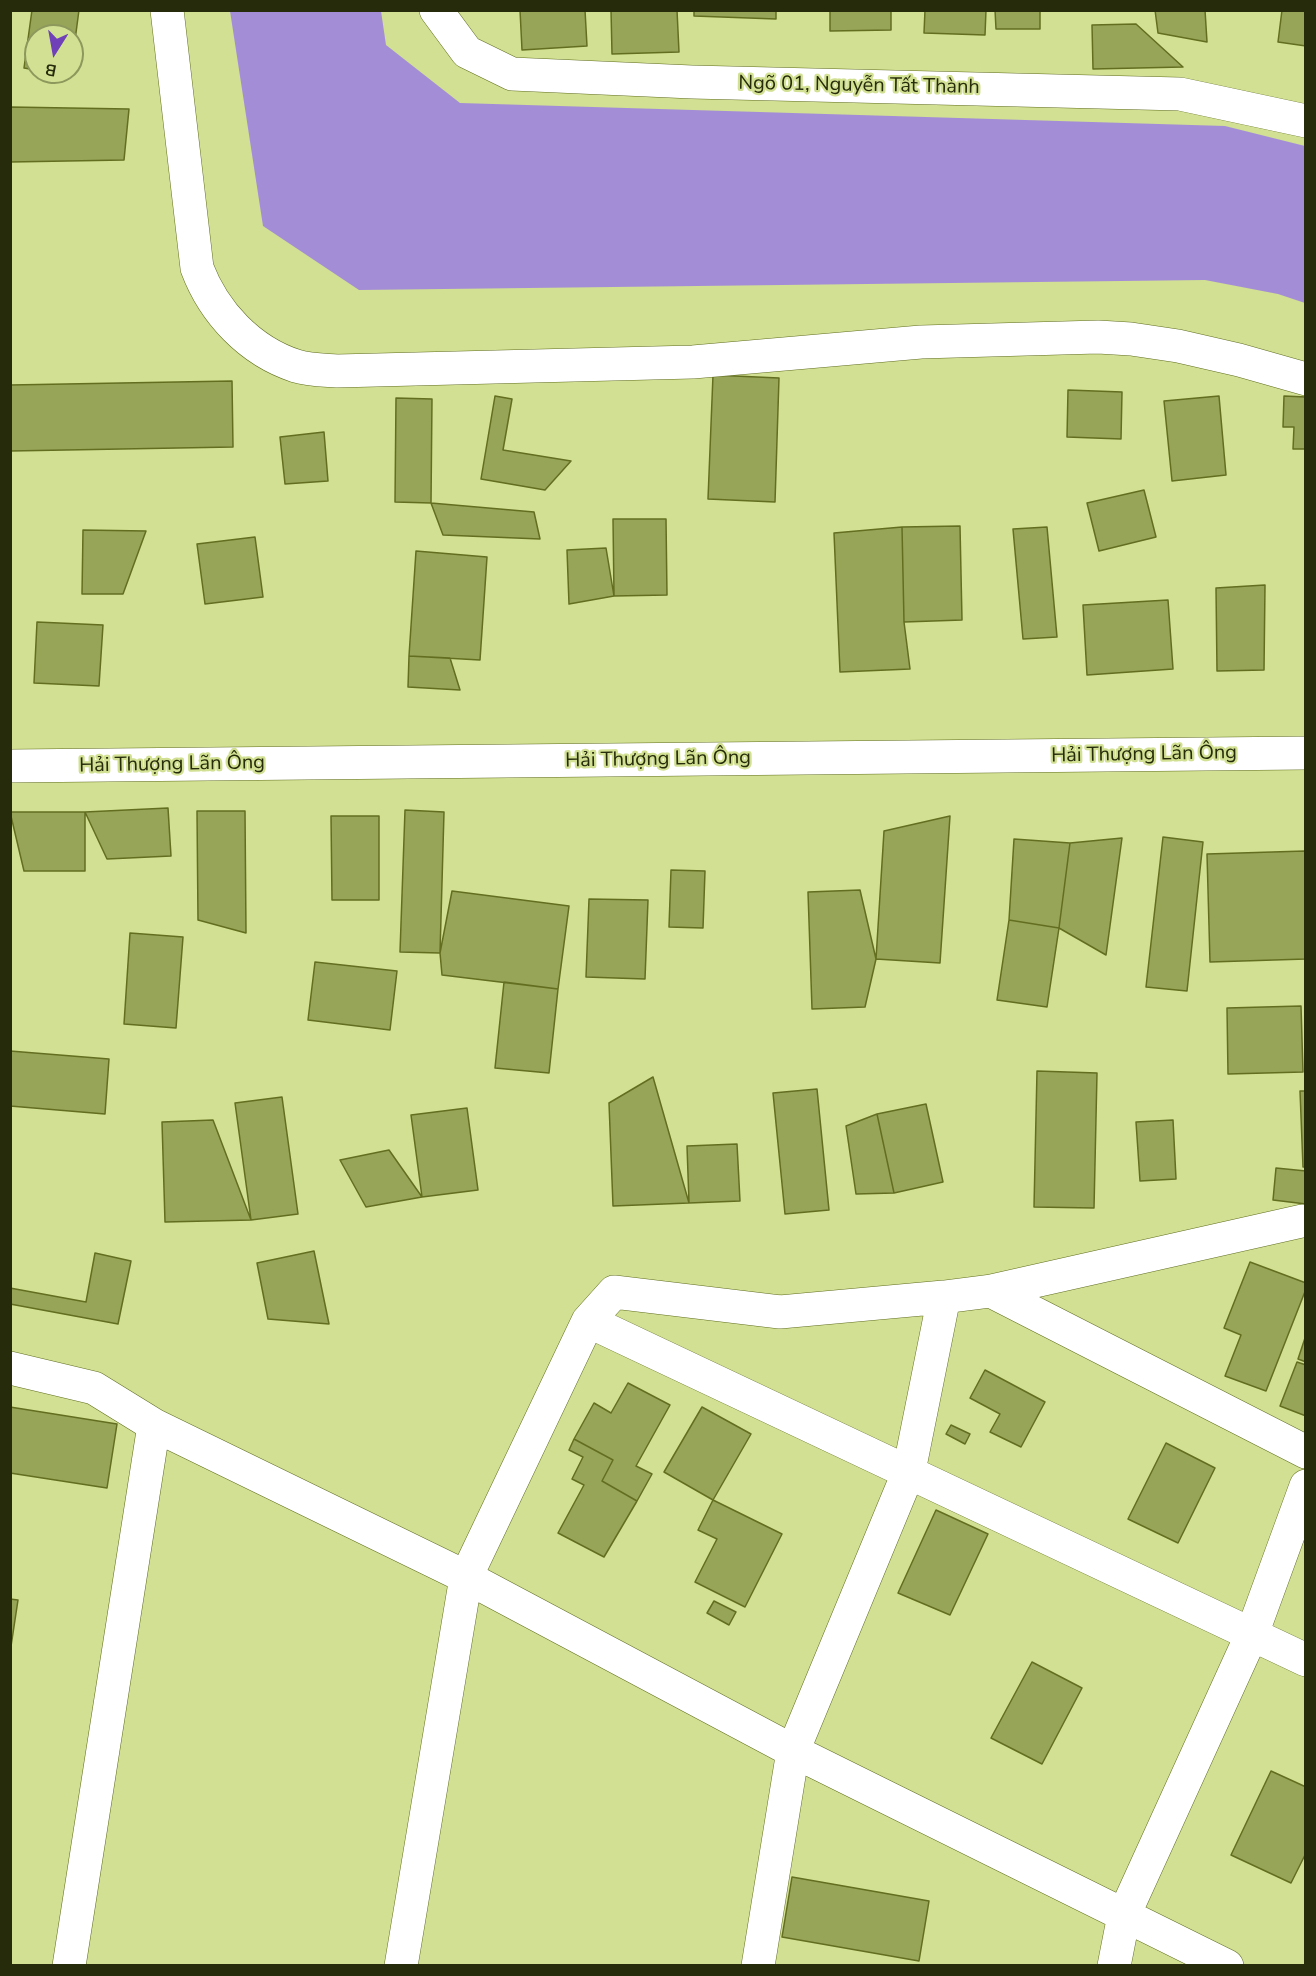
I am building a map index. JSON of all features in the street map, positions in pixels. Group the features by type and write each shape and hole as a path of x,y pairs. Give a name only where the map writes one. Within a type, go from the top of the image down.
{"street":[{"path":"167,10 197,268 214,304 247,339 269,355 296,366 312,370 337,371 693,363 921,342 1098,338 1131,339 1178,346 1305,379"},
{"name":"Ngõ 01, Nguyễn Tất Thành","path":"436,10 467,52 512,74 692,82 1180,94 1305,121"},
{"name":"Hải Thượng Lãn Ông","path":"10,766 1305,753"},
{"path":"401,1965 466,1578 588,1321 614,1292 780,1312 944,1297 991,1291 1302,1221"},
{"path":"991,1291 1305,1452"},
{"path":"758,1965 794,1751 909,1471 944,1297"},
{"path":"588,1321 1305,1660"},
{"path":"10,1368 93,1388 154,1425 466,1578 794,1751 1227,1965"},
{"path":"69,1965 154,1425"},
{"path":"1114,1965 1124,1915 1252,1634 1305,1486"}],"shaded area":[{"path":"230,11 381,11 386,45 460,103 1225,126 1305,146 1305,303 1278,294 1205,280 359,290 263,226"}],"building":[{"path":"32,10 79,10 77,24 30,24"},
{"path":"520,10 585,10 587,46 522,50"},
{"path":"611,10 677,10 679,52 612,54"},
{"path":"694,10 776,10 776,19 694,16"},
{"path":"830,10 891,10 891,30 830,31"},
{"path":"925,10 986,10 985,35 924,33"},
{"path":"995,10 1040,10 1040,29 996,29"},
{"path":"1155,10 1205,10 1207,42 1158,33"},
{"path":"1282,10 1306,10 1306,46 1278,42"},
{"path":"1136,24 1183,67 1093,69 1092,25"},
{"path":"10,107 129,109 124,160 10,162"},
{"path":"713,375 779,378 775,502 708,499"},
{"path":"232,381 233,447 10,451 10,385"},
{"path":"1068,390 1122,392 1121,439 1067,437"},
{"path":"495,396 512,399 503,450 571,461 545,490 481,479"},
{"path":"1219,396 1226,475 1172,481 1164,401"},
{"path":"1284,396 1306,397 1306,449 1293,449 1294,427 1283,427"},
{"path":"396,398 432,399 431,503 395,502"},
{"path":"324,432 328,481 285,484 280,437"},
{"path":"1144,490 1156,537 1099,551 1087,503"},
{"path":"431,503 534,512 540,539 443,535"},
{"path":"613,519 666,519 667,595 614,596"},
{"path":"960,526 962,620 904,622 902,527"},
{"path":"902,527 904,622 910,669 840,672 834,533"},
{"path":"1047,527 1057,637 1023,639 1013,529"},
{"path":"83,530 146,531 123,594 82,594"},
{"path":"255,537 263,597 205,604 197,544"},
{"path":"606,548 614,596 569,604 567,550"},
{"path":"416,551 487,557 480,660 409,656"},
{"path":"1265,585 1264,670 1217,671 1216,588"},
{"path":"1168,600 1173,669 1087,675 1083,605"},
{"path":"37,622 103,625 99,686 34,683"},
{"path":"409,656 450,658 460,690 408,687"},
{"path":"168,808 171,856 107,859 85,812"},
{"path":"405,810 444,812 440,953 400,952"},
{"path":"197,811 245,811 246,933 198,920"},
{"path":"10,812 85,812 85,871 24,871"},
{"path":"331,816 379,816 379,900 332,900"},
{"path":"950,816 940,963 876,959 884,831"},
{"path":"1163,837 1203,842 1187,991 1146,987"},
{"path":"1122,838 1106,955 1059,928 1070,843"},
{"path":"1014,839 1070,843 1059,928 1009,920"},
{"path":"1305,851 1306,959 1210,962 1207,854"},
{"path":"671,870 705,871 703,928 669,927"},
{"path":"860,890 876,959 865,1007 812,1009 808,892"},
{"path":"452,891 569,906 558,989 442,975 440,953"},
{"path":"589,899 648,900 645,979 586,977"},
{"path":"1009,920 1059,928 1047,1007 997,1000"},
{"path":"130,933 183,937 176,1028 124,1024"},
{"path":"315,962 397,971 390,1030 308,1020"},
{"path":"504,982 558,989 549,1073 495,1068"},
{"path":"1301,1006 1303,1072 1228,1074 1227,1008"},
{"path":"10,1051 109,1059 105,1114 10,1106"},
{"path":"1037,1071 1097,1073 1094,1208 1034,1207"},
{"path":"653,1077 689,1203 613,1206 609,1103"},
{"path":"817,1089 829,1210 785,1214 773,1093"},
{"path":"1300,1091 1306,1091 1306,1167 1303,1167"},
{"path":"282,1097 298,1214 251,1220 235,1103"},
{"path":"926,1104 943,1182 894,1193 877,1114"},
{"path":"467,1108 478,1190 422,1197 411,1115"},
{"path":"877,1114 894,1193 856,1194 846,1126"},
{"path":"213,1120 251,1220 165,1222 162,1122"},
{"path":"1173,1120 1176,1179 1140,1181 1136,1122"},
{"path":"737,1144 740,1201 689,1203 687,1146"},
{"path":"389,1150 422,1197 366,1207 340,1160"},
{"path":"1276,1168 1306,1171 1306,1204 1273,1200"},
{"path":"314,1251 329,1324 268,1319 257,1263"},
{"path":"95,1253 131,1261 118,1324 10,1304 10,1288 86,1302"},
{"path":"1250,1262 1306,1283 1306,1289 1266,1391 1225,1376 1241,1335 1224,1328"},
{"path":"1306,1335 1306,1362 1298,1359"},
{"path":"1297,1362 1306,1365 1306,1416 1280,1406"},
{"path":"985,1370 1045,1402 1021,1447 990,1432 1000,1414 970,1398"},
{"path":"628,1383 670,1405 636,1466 652,1474 637,1501 602,1481 613,1460 574,1439 594,1403 611,1413"},
{"path":"10,1407 117,1424 107,1488 10,1473"},
{"path":"702,1407 751,1434 713,1500 664,1472"},
{"path":"951,1425 970,1434 965,1444 946,1434"},
{"path":"574,1439 613,1460 602,1481 637,1501 604,1557 558,1533 584,1485 572,1479 583,1457 569,1450"},
{"path":"1166,1443 1215,1468 1178,1543 1128,1519"},
{"path":"713,1500 782,1534 745,1607 695,1582 717,1539 698,1530"},
{"path":"936,1510 988,1534 950,1615 898,1593"},
{"path":"10,1599 18,1600 10,1653"},
{"path":"714,1601 736,1612 729,1625 707,1613"},
{"path":"1032,1662 1082,1688 1042,1764 991,1738"},
{"path":"1271,1771 1306,1787 1306,1853 1291,1883 1231,1855"},
{"path":"792,1877 929,1901 919,1961 782,1937"}]}
